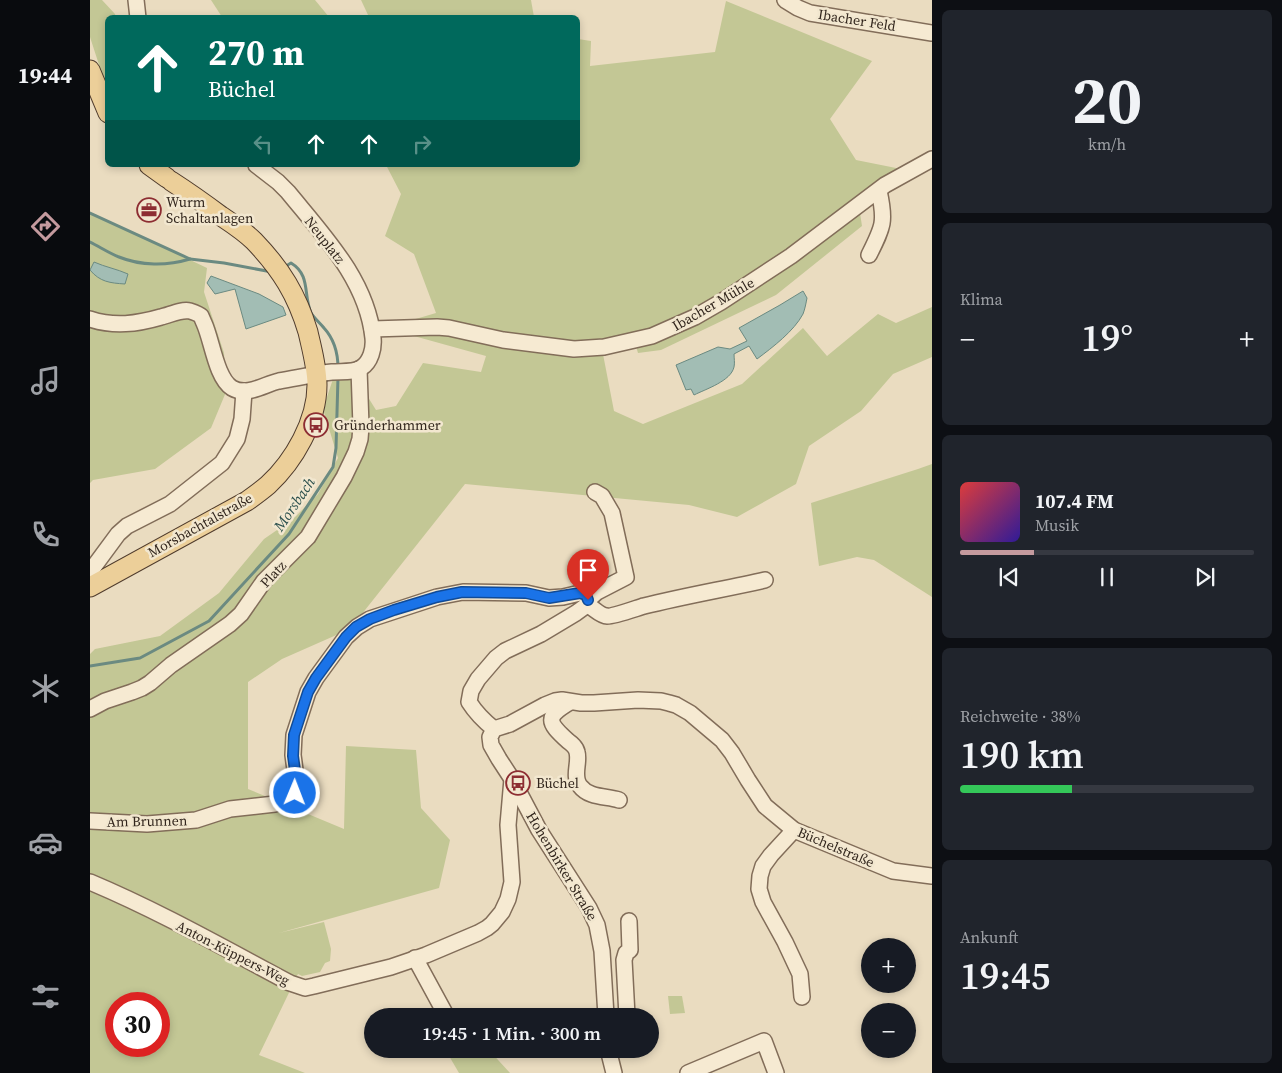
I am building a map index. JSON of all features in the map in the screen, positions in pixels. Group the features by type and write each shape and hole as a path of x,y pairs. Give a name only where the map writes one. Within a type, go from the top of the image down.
{"main road":[{"path":"90,70 105,106"},
{"name":"Morsbachtalstraße","path":"90,587 246,501 266,486 279,474 298,446 310,423 316,396 339,372 313,353 295,296 278,268 241,229 153,167"}],"street":[{"path":"136,0 138,15"},
{"name":"Ibacher Feld","path":"785,0 810,13 932,33"},
{"name":"Ibacher Mühle","path":"372,329 449,328 510,341 574,348 604,347 652,336 695,317 721,302 791,256 886,186 932,159"},
{"name":"Neuplatz","path":"259,167 288,192 342,260 356,282 372,329"},
{"path":"869,255 883,222 879,191"},
{"path":"90,319 123,324 192,311 200,316 206,327 223,378 237,391 252,391 275,382 364,366 372,352 374,342 372,329"},
{"name":"Platz","path":"90,709 142,688 230,624 240,614 264,581 308,537 344,477 360,439 361,426 339,372"},
{"path":"90,572 118,534 127,526 170,504 222,463 237,439 242,419 244,391"},
{"path":"494,729 476,712 469,702 471,691 478,679 496,658 505,651 540,634 576,613 597,592 626,577 612,513 602,496 595,492"},
{"path":"587,602 607,617 683,596 765,580"},
{"name":"Am Brunnen","path":"90,821 147,824 196,820 230,809 275,804 290,799 295,793 297,785 293,756 294,735 308,692 346,637 356,627 370,619 437,597 462,592 526,593 549,598 580,593 586,595 587,602"},
{"path":"512,779 491,745 490,737 494,729 510,724 550,703 562,700 570,702"},
{"name":"Büchelstraße","path":"570,702 594,703 638,700 661,701 676,705 690,713 722,740 765,806 794,830 893,870 932,876"},
{"path":"570,702 554,713 551,719 553,726 576,748 578,754 576,775 578,782 581,788 598,796 619,800"},
{"name":"Anton-Küppers-Weg","path":"90,882 298,986 305,988 319,985 391,967 487,928 497,919 508,898 512,882 508,825 512,779"},
{"name":"Hohenbirker Straße","path":"512,779 539,830 576,886 597,926 602,951 606,1008"},
{"path":"794,830 767,860 759,882 760,896 800,974 802,997"},
{"path":"627,1008 624,960 626,953 630,950 629,921"},
{"path":"415,958 442,1008"},
{"path":"688,1073 764,1041 776,1073"},
{"path":"611,1058 614,1073"}],"green space":[{"path":"90,0 102,0 115,15 105,15 105,81 101,71 90,37"},
{"path":"211,0 315,0 327,15 221,15"},
{"path":"361,0 531,0 534,15 368,15"},
{"path":"726,1 872,61 830,119 856,160 906,170 858,200 862,226 776,295 661,350 638,353 635,343 602,349 614,411 643,424 742,384 803,328 827,356 878,314 896,323 932,307 932,357 893,374 861,411 809,446 796,484 737,517 689,505 465,484 350,629 282,659 248,682 248,789 344,829 346,746 416,750 421,808 450,840 439,888 279,933 324,922 331,949 330,961 325,963 320,972 302,976 298,974 259,1055 305,1073 90,1073 90,654 95,649 160,636 219,593 264,539 293,519 318,494 338,458 323,409 333,379 356,378 376,410 396,406 423,363 481,372 486,356 385,328 436,313 414,254 385,236 401,194 387,167 580,167 580,39 591,41 590,66 715,52"},
{"path":"90,212 207,268 204,292 224,353 226,392 211,428 155,469 93,480 90,483"},
{"path":"932,464 932,597 874,560 857,557 819,566 811,503"},
{"path":"668,996 682,996 685,1013 670,1014"},
{"path":"450,1058 496,1058 510,1073 459,1073"}],"water":[{"path":"94,262 128,274 125,284 110,282 98,277 90,270"},
{"path":"211,276 259,294 283,307 286,315 246,329 235,289 215,294 207,283"},
{"path":"803,291 807,298 803,314 789,333 776,344 757,359 749,346 734,354 732,372 723,380 694,395 691,389 686,390 676,365 718,347 730,349 747,341 739,328"}],"waterway":[{"name":"Morsbach","path":"90,213 190,259 272,272"},
{"name":"Morsbach","path":"90,242 115,255 136,262 163,264 190,259"},
{"name":"Morsbach","path":"286,266 291,263 301,273 306,286 311,313 333,342 338,368"},
{"name":"Morsbach","path":"90,666 140,658 209,621 289,534 333,467 336,448 338,377"}],"place":[{"name":"Wurm Schaltanlagen","path":"149,210"},
{"name":"Gründerhammer","path":"316,425"},
{"name":"Büchel","path":"518,783"}],"route":[{"path":"295,793 297,779 293,756 294,735 303,705 316,678 346,637 356,627 370,619 394,610 437,597 462,592 526,593 549,598 580,593 586,595 588,600"}]}
